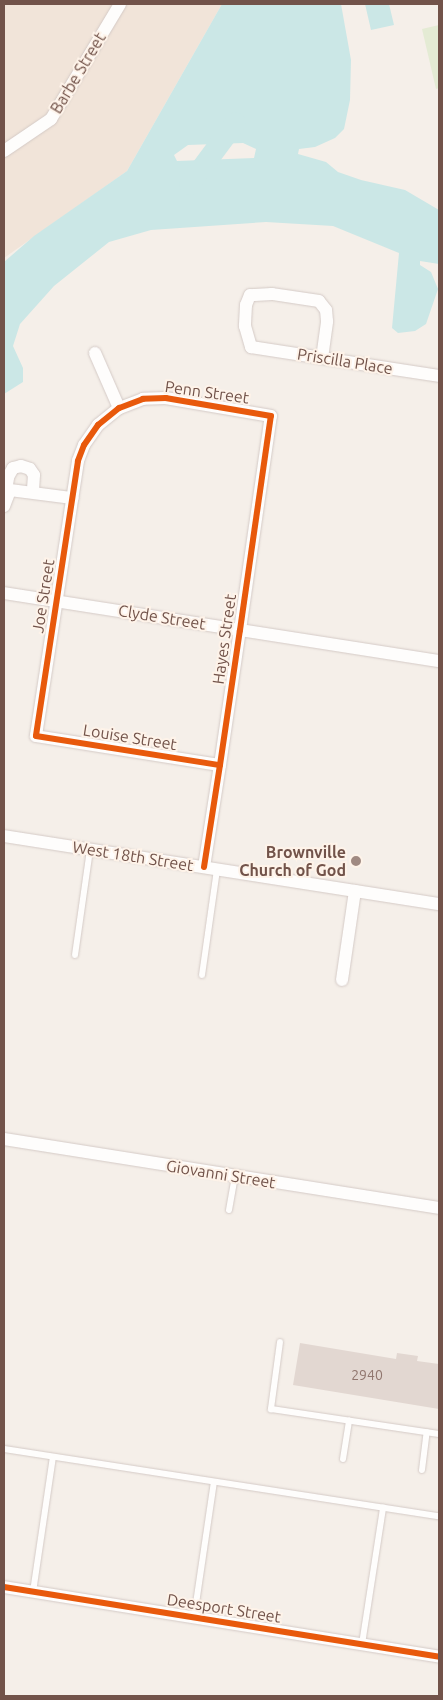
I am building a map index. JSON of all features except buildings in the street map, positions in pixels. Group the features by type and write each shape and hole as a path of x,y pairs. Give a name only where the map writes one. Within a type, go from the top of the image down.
{"street":[{"name":"Barbe Street","path":"4,151 51,119 120,4"},
{"name":"Priscilla Place","path":"322,358 326,310 319,301 272,294 250,295 246,305 245,326 251,347 322,358 439,376"},
{"path":"95,353 119,408"},
{"name":"Penn Street","path":"78,461 91,433 119,408 143,399 166,398 270,416"},
{"name":"Hayes Street","path":"210,868 220,765 270,416"},
{"name":"Joe Street","path":"36,736 78,461"},
{"path":"4,502 8,477 13,468 21,466 30,469 34,475 33,491"},
{"path":"4,502 10,490 33,491 72,498"},
{"name":"Clyde Street","path":"4,594 439,661"},
{"name":"Louise Street","path":"36,736 220,765"},
{"name":"West 18th Street","path":"4,836 439,904"},
{"path":"342,980 355,891"},
{"name":"Giovanni Street","path":"4,1139 439,1208"},
{"name":"Deesport Street","path":"4,1587 439,1656"}],"lane":[{"path":"74,955 90,849"},
{"path":"202,975 210,868"},
{"path":"229,1210 235,1176"},
{"path":"280,1342 271,1409 439,1434"},
{"path":"343,1458 348,1420"},
{"path":"422,1470 427,1432"},
{"path":"4,1449 439,1516"},
{"path":"32,1592 53,1457"},
{"path":"194,1618 214,1482"},
{"path":"362,1644 383,1508"}],"shaded area":[{"path":"4,4 222,4 127,171 4,258"}],"green space":[{"path":"439,25 439,88 436,89 422,29"}],"water":[{"path":"222,4 341,4 351,60 350,100 344,129 335,138 315,147 299,149 298,154 326,162 338,172 361,180 405,190 439,210 439,264 420,261 420,265 431,272 438,289 426,324 415,331 398,333 392,328 399,253 333,226 266,222 151,230 109,242 54,286 20,324 13,346 23,368 23,382 4,394 4,262 34,236 127,171","holes":["243,143 256,149 254,158 177,161 174,155 188,145"]},
{"path":"365,4 389,4 394,25 371,30"}],"waterway":[{"path":"189,184 235,122"}],"cycle path":[{"path":"204,867 220,765 271,416 166,398 143,399 119,408 98,425 84,445 78,461 36,736 220,765"},
{"path":"4,1587 439,1657"}],"place":[{"name":"Brownville Church of God","path":"356,861"}]}
